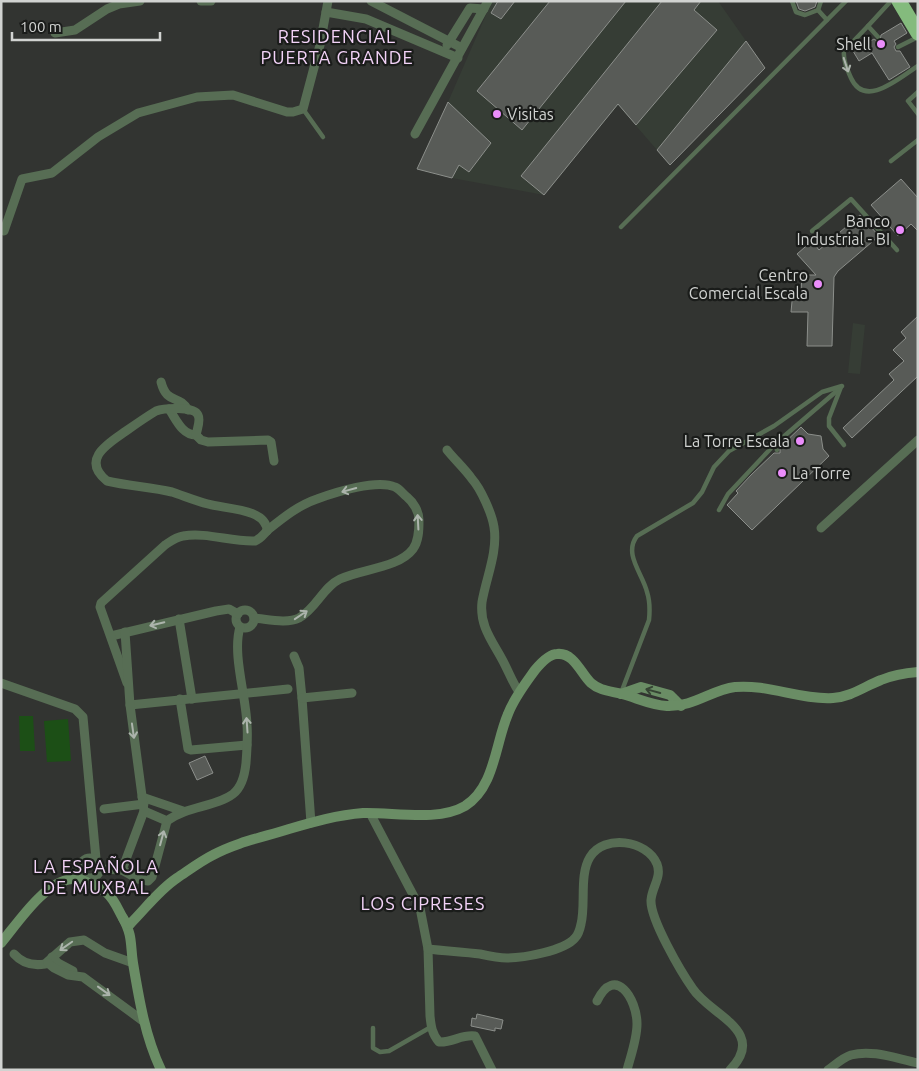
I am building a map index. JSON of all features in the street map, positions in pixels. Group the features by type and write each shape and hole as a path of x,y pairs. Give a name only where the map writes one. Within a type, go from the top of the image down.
{"highway":[{"path":"899,1 918,33"}],"street":[{"path":"55,33 75,30 107,5 140,1"},
{"path":"201,1 210,1"},
{"path":"4,231 22,179 52,172 98,137 138,113 197,97 229,95 287,112 303,109 320,45 328,1"},
{"path":"371,1 462,48"},
{"path":"443,52 470,8 486,5"},
{"path":"415,134 486,5"},
{"path":"326,12 366,19 458,58"},
{"path":"161,382 165,394 185,404 188,410"},
{"path":"169,409 184,431 208,442 268,440 271,442 274,461"},
{"path":"196,435 199,419 198,414 194,411 169,409 156,411 101,449 97,457 97,466 102,476 116,483 171,492 210,505 247,512 261,519 267,526 267,531"},
{"path":"821,528 918,440"},
{"path":"447,450 473,479 494,527 494,547 482,603 482,618 488,637 506,666 510,680 519,692"},
{"path":"127,683 100,606 101,603 175,538 184,536 260,539 267,531 296,509 317,499 361,487 382,484 397,488 410,499 419,516 417,542 404,558 339,579 299,618 289,620 254,618"},
{"path":"111,636 224,610 233,610 238,614"},
{"path":"1,943 30,907 49,889 60,882 77,875 89,878 99,872 122,870 138,879 145,881 150,879 167,821 183,811 227,797 238,789 245,770 247,724 237,642 240,627 236,621 238,614 244,610 250,612 254,618 253,624 246,628 240,627"},
{"path":"180,619 192,698"},
{"path":"122,870 143,804 127,683 125,632"},
{"path":"127,924 176,879 212,855 241,843 332,817 370,813 425,815 450,812 464,806 477,796 487,781 508,714 519,692 540,665 554,654 566,655 578,666 590,683 597,688 665,706 681,706 734,687 768,690 800,696 833,698 848,696 883,679 900,674 918,672"},
{"path":"294,656 299,668 311,823"},
{"path":"1,683 75,709 83,717 100,888"},
{"path":"130,705 288,689"},
{"path":"302,698 352,693"},
{"path":"180,699 188,749 247,745"},
{"path":"143,804 167,821"},
{"path":"104,809 143,804 183,811"},
{"path":"370,813 420,908 428,949 431,1027 439,1042 446,1043 469,1035 475,1036 492,1070"},
{"path":"428,949 499,958 516,958 568,943 575,938 581,924 586,868 592,854 608,844 619,842 629,844 646,851 656,862 658,877 651,901 652,911 676,960 696,993 735,1026 739,1034 742,1048 737,1061 730,1070"},
{"path":"77,875 84,859 96,859"},
{"path":"77,875 100,888 112,899 127,924 131,938 133,963 143,1021 161,1070"},
{"path":"14,954 22,961 40,965 50,960 70,942 84,940 105,953 133,963"},
{"path":"50,960 54,968 68,975 80,976 96,985 143,1021"},
{"path":"597,1000 601,992 612,984 619,985 627,993 637,1024 627,1070"},
{"path":"828,1070 843,1059 861,1054 880,1054 918,1063"}],"lane":[{"path":"792,1 796,12 800,14 805,15 818,10"},
{"path":"818,10 820,1"},
{"path":"621,227 846,1"},
{"path":"891,1 844,51 850,78 858,88 866,92 874,92 918,66"},
{"path":"818,10 827,20"},
{"path":"868,26 878,37"},
{"path":"898,47 918,37"},
{"path":"918,92 908,101 918,114"},
{"path":"303,109 323,137"},
{"path":"891,161 918,140"},
{"path":"812,231 851,199 896,250"},
{"path":"719,510 728,494 775,444 842,386"},
{"path":"842,386 829,418 829,426 844,445"},
{"path":"621,694 649,620 650,607 647,590 632,554 631,547 633,541 637,536 693,503 702,492 714,467 729,452 774,426 822,392 842,386"},
{"path":"775,444 778,450"},
{"path":"373,1028 373,1048 380,1052 389,1051 431,1027"}],"shaded area":[{"path":"492,1 718,1 765,68 670,165 618,105 544,195 452,178 417,169"},
{"path":"853,323 865,325 860,374 848,373"}],"green space":[{"path":"19,716 33,716 35,751 20,751"},
{"path":"68,719 71,761 47,762 44,721"}],"building":[{"path":"498,1 515,1 501,19 491,13"},
{"path":"550,1 626,1 522,130 477,91"},
{"path":"662,1 701,1 694,10 717,30 636,125 618,104 544,195 521,176"},
{"path":"796,1 817,1 815,7 805,11 799,9"},
{"name":"Shell","path":"901,23 907,33 894,41 896,44 894,47 896,51 900,51 910,67 889,80 872,53 859,61 853,51 874,39 880,40 881,35"},
{"path":"746,41 765,68 670,165 657,150"},
{"path":"448,102 491,143 469,172 459,165 452,178 417,169"},
{"path":"901,179 918,198 918,231 911,224 898,236 871,205"},
{"name":"Centro Comercial Escala","path":"860,215 879,236 838,271 834,277 832,346 807,346 808,312 791,312 793,291 801,291 802,275 816,275 797,254 812,241 819,250"},
{"path":"918,316 918,376 852,438 843,428 894,380 889,374 904,361 893,350 906,338 901,332"},
{"name":"La Torre","path":"801,427 808,434 821,436 823,449 829,456 752,530 727,505 738,493 736,491 751,475 774,453 780,453 780,447"},
{"path":"205,756 213,773 197,780 189,763"},
{"path":"477,1014 503,1020 501,1029 495,1028 495,1031 471,1026 472,1018 476,1019"}],"place":[{"name":"Shell","path":"881,44"},
{"name":"Visitas","path":"497,114"},
{"name":"Banco Industrial - BI","path":"900,230"},
{"name":"Centro Comercial Escala","path":"818,284"},
{"name":"La Torre Escala","path":"800,441"},
{"name":"La Torre","path":"782,473"}],"district":[{"name":"RESIDENCIAL PUERTA GRANDE","path":"337,47"},
{"name":"LA ESPAÑOLA DE MUXBAL","path":"96,878"},
{"name":"LOS CIPRESES","path":"423,904"}]}
